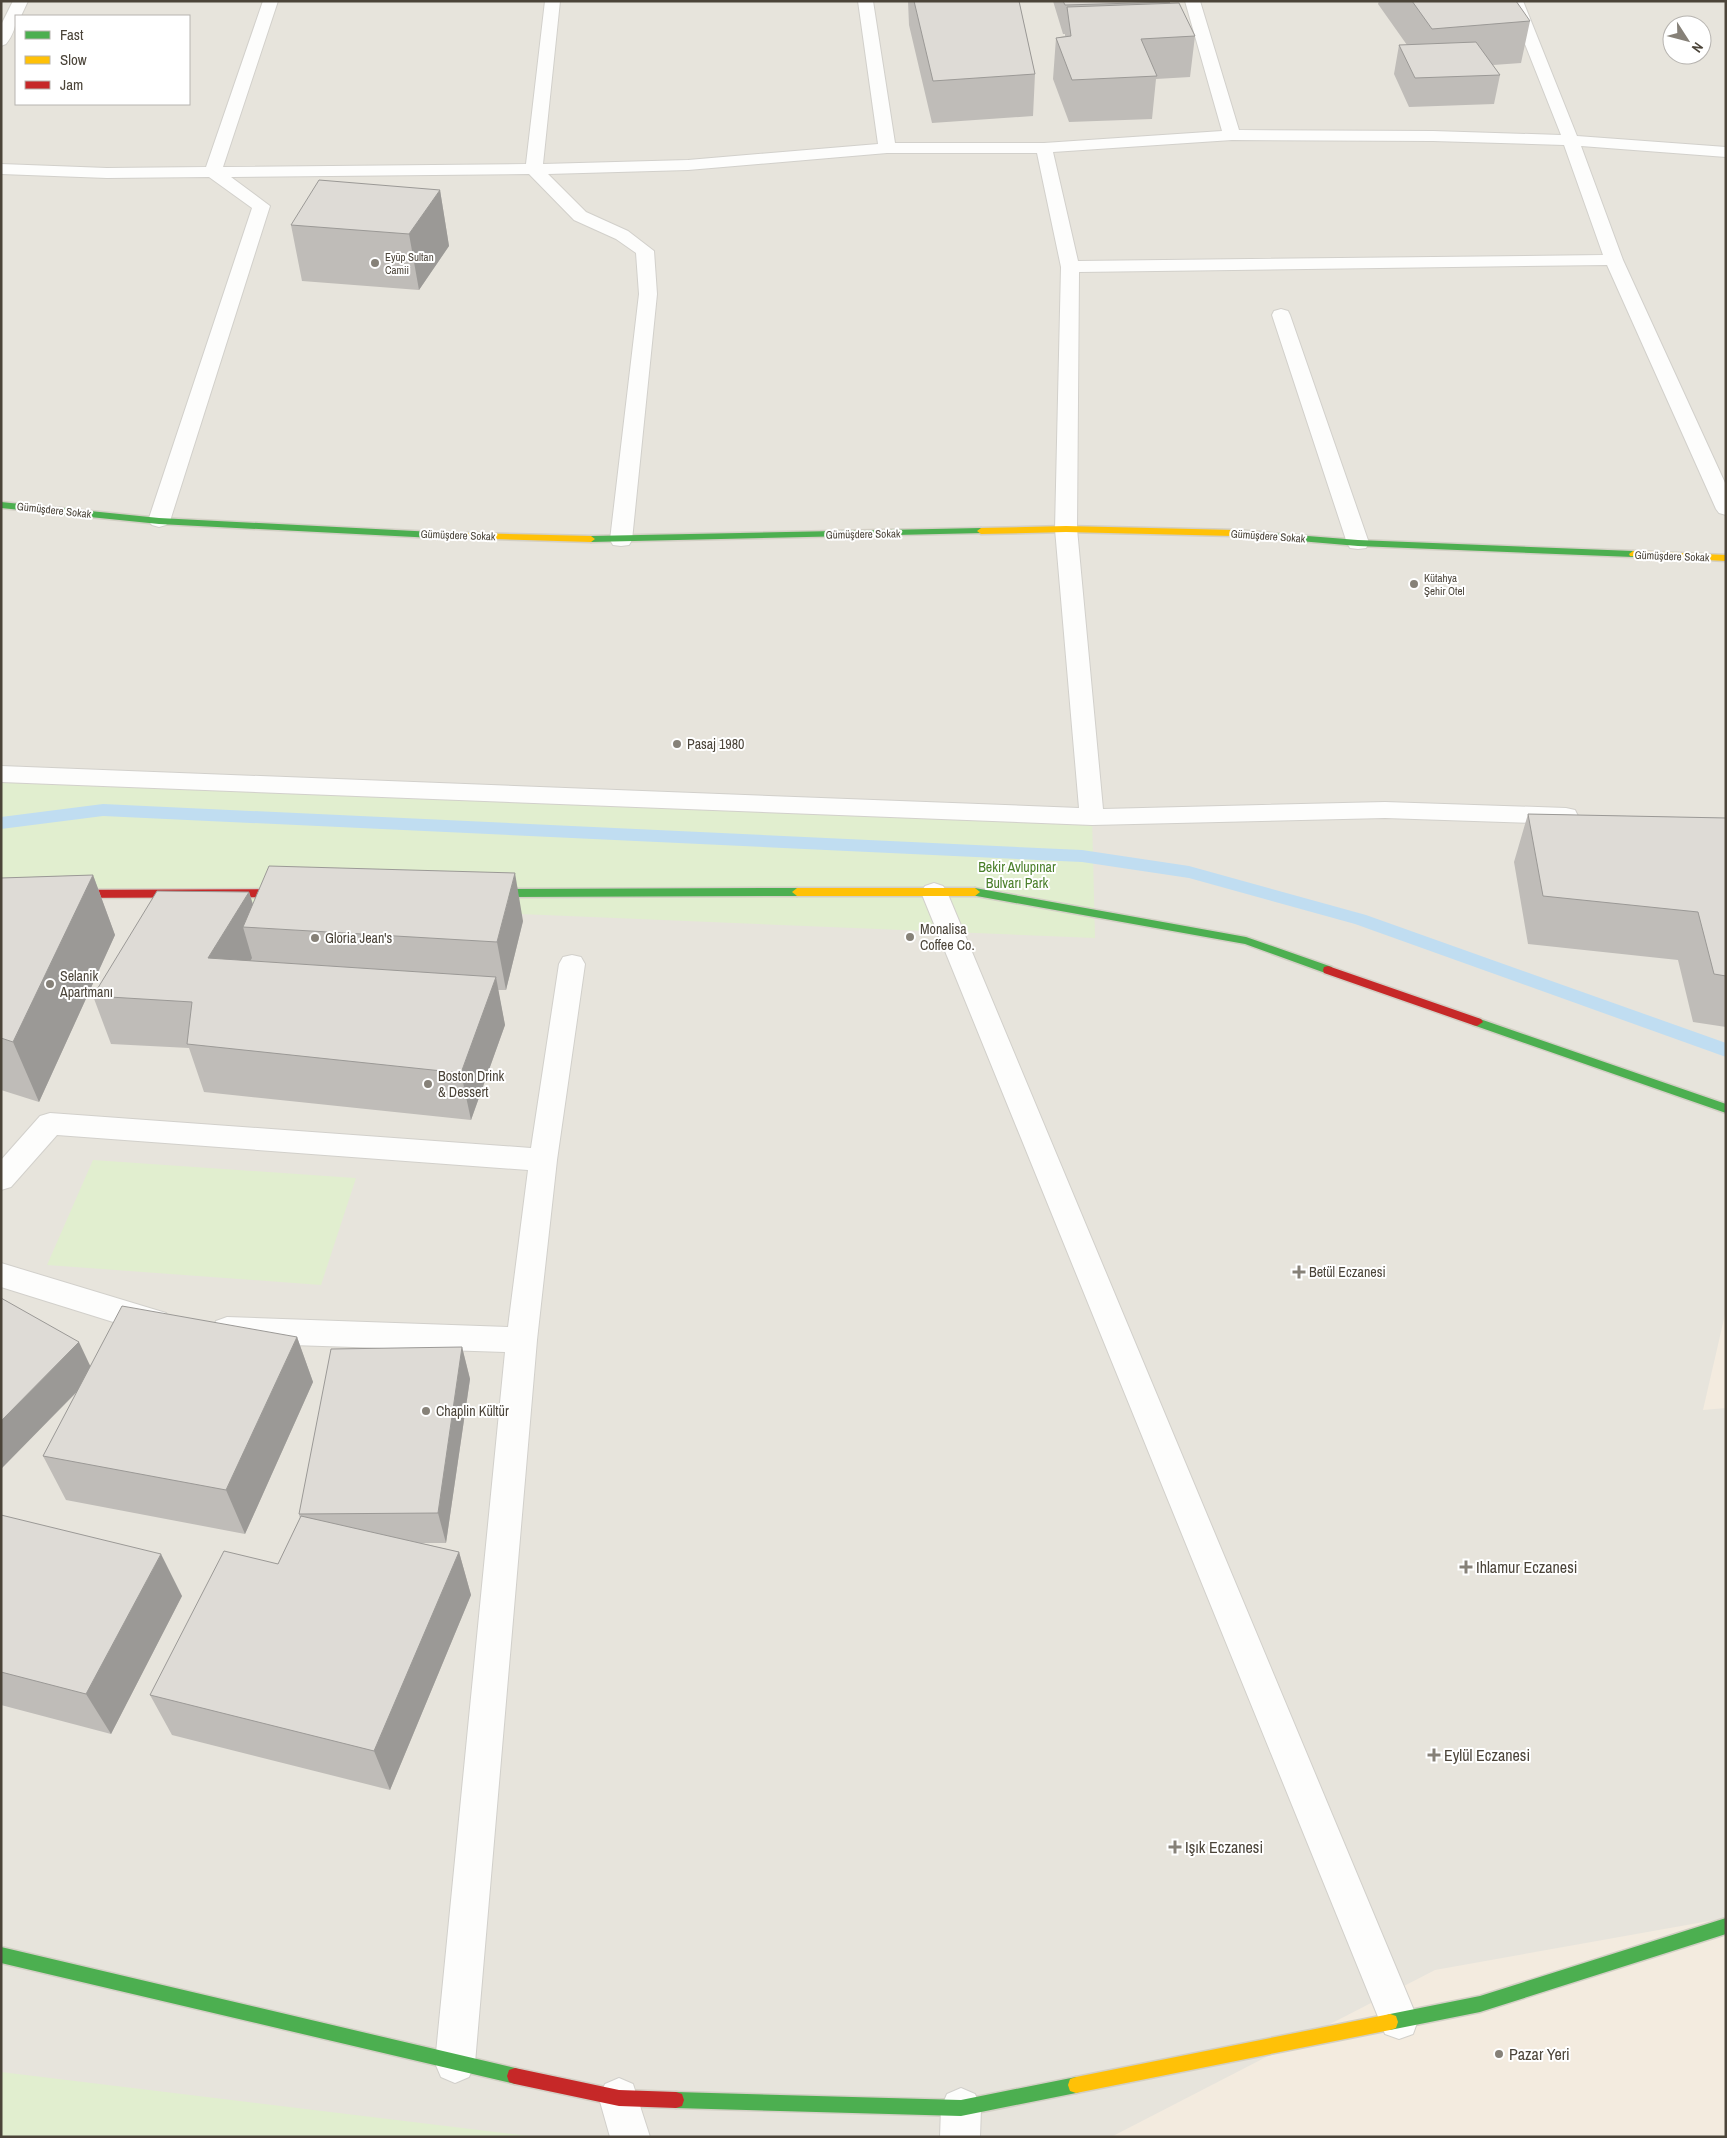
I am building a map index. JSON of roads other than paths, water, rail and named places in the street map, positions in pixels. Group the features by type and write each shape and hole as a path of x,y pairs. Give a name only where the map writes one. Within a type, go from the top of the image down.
{"street":[{"path":"1,40 22,1"},
{"path":"213,172 271,1"},
{"path":"534,170 553,1"},
{"path":"865,1 887,148"},
{"path":"1192,1 1232,135"},
{"path":"1514,1 1571,140 1614,260 1726,509"},
{"path":"1,169 107,173 534,170 688,166 887,148 1044,148 1232,135 1433,136 1571,140 1726,152"},
{"path":"1044,148 1070,267 1066,529 1092,817"},
{"path":"534,170 580,216 622,235 645,250 648,294 622,540"},
{"path":"160,521 261,206 213,172"},
{"path":"1070,267 1614,260"},
{"path":"1282,315 1358,543"},
{"name":"Gümüşdere Sokak","path":"1,505 160,521 456,536 622,540 1066,529 1233,533 1358,543 1726,558"},
{"path":"1,774 1092,817 1385,810 1589,817"},
{"path":"464,893 967,891 1246,941 1726,1109"},
{"path":"934,892 1399,2020"},
{"path":"1,902 39,894 306,893"},
{"path":"455,2063 522,1340 543,1160 572,964"},
{"path":"1,1179 50,1124 543,1160"},
{"path":"1,1275 176,1328 522,1340"},
{"path":"1,1955 455,2063 619,2098 961,2122 1399,2020 1480,2004 1726,1926"},
{"path":"619,2098 630,2137"}],"waterway":[{"path":"1,823 103,810 1082,856 1189,872 1360,919 1726,1050"}],"place":[{"name":"Eyüp Sultan Camii","path":"375,263"},
{"name":"Kütahya Şehir Otel","path":"1414,584"},
{"name":"Pasaj 1980","path":"677,744"},
{"name":"Monalisa Coffee Co.","path":"910,937"},
{"name":"Gloria Jean's","path":"315,938"},
{"name":"Selanik Apartmanı","path":"50,984"},
{"name":"Boston Drink & Dessert","path":"428,1084"},
{"name":"Betül Eczanesi","path":"1299,1272"},
{"name":"Chaplin Kültür","path":"426,1411"},
{"name":"Ihlamur Eczanesi","path":"1466,1567"},
{"name":"Eylül Eczanesi","path":"1434,1755"},
{"name":"Işık Eczanesi","path":"1175,1847"},
{"name":"Pazar Yeri","path":"1499,2054"}],"park label":[{"name":"Bekir Avlupınar Bulvarı Park","path":"1017,876"}]}
